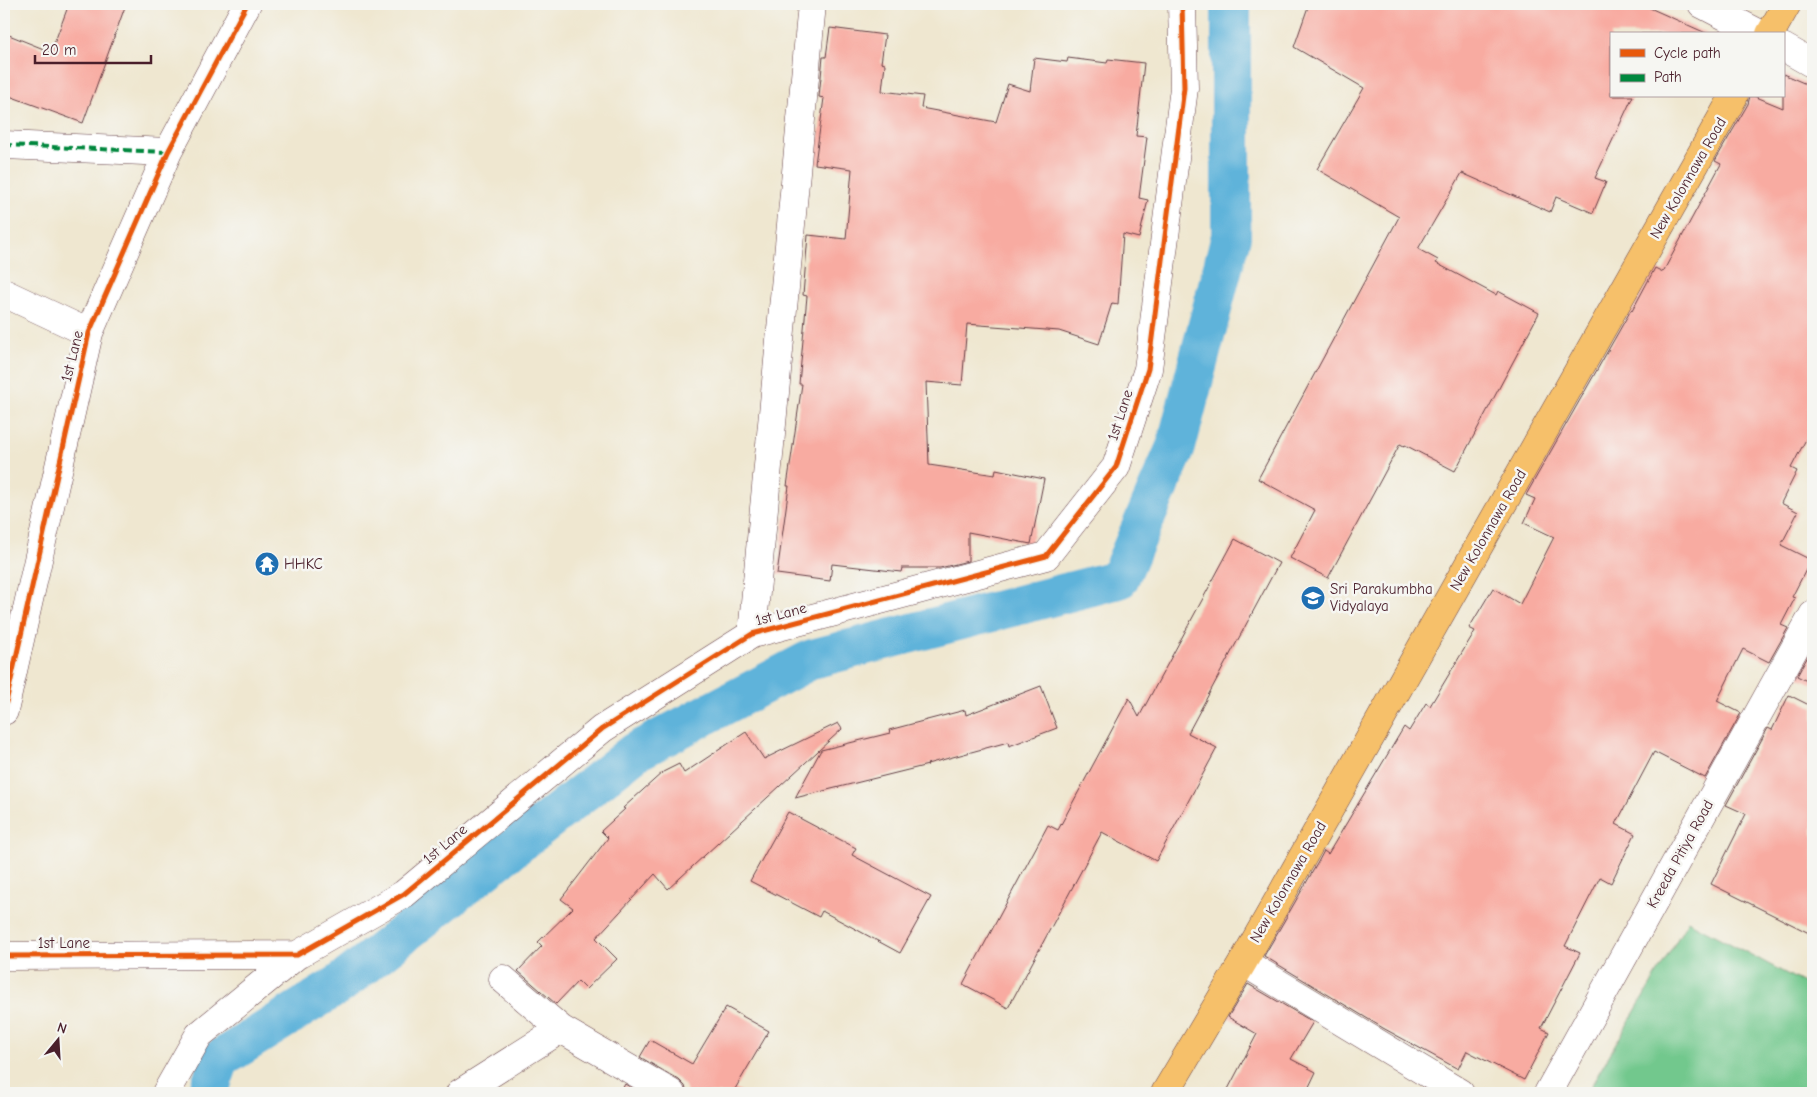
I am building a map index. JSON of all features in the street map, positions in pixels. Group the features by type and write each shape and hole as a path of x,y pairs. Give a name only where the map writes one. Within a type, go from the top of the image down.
{"main road":[{"path":"1771,32 1787,4"},
{"name":"New Kolonnawa Road","path":"1164,1093 1242,962 1733,98"}],"street":[{"name":"1st Lane","path":"4,711 89,333 168,152 247,4"},
{"path":"752,634 812,4"},
{"name":"1st Lane","path":"4,956 297,955 404,894 602,729 752,634 1046,556 1116,467 1148,369 1184,88 1182,4"},
{"path":"1702,4 1756,32"},
{"path":"1784,48 1813,64"},
{"path":"4,145 168,152"},
{"path":"4,293 89,333"},
{"name":"Kreeda Pitiya Road","path":"1548,1093 1813,615"},
{"path":"166,1093 199,1035 297,955"},
{"path":"1242,962 1460,1093"},
{"path":"503,978 561,1029 671,1093"},
{"path":"460,1093 561,1029"}],"green space":[{"path":"1688,921 1813,988 1813,1093 1587,1093"}],"building":[{"path":"69,4 126,4 83,123 4,94 4,33 51,52"},
{"path":"1309,4 1641,4 1704,32 1610,32 1610,98 1632,98 1595,178 1606,182 1593,213 1556,197 1550,212 1462,173 1418,249 1438,260 1436,263 1496,295 1498,291 1539,313 1455,471 1400,444 1328,578 1290,558 1315,510 1258,479 1399,217 1317,169 1364,88 1294,47"},
{"path":"830,28 885,35 881,63 885,64 882,91 923,96 921,108 996,122 1008,84 1030,91 1034,58 1067,62 1068,58 1107,63 1108,59 1144,63 1136,136 1147,137 1139,198 1148,200 1139,238 1123,234 1118,304 1112,303 1099,344 1059,331 967,324 962,385 926,382 929,465 995,475 996,469 1044,479 1031,544 968,532 968,561 940,568 902,568 901,572 832,564 830,581 777,574 789,486 787,486 802,384 799,384 807,296 803,295 808,235 846,239 852,169 815,164 824,98 819,97 823,57 826,57"},
{"path":"1784,74 1813,87 1813,426 1791,468 1797,471 1781,503 1798,512 1781,545 1811,560 1792,597 1795,598 1781,625 1788,628 1769,662 1743,649 1717,701 1741,713 1705,778 1654,752 1616,824 1635,834 1611,883 1600,877 1565,946 1580,953 1541,1028 1549,1032 1524,1080 1467,1051 1458,1069 1383,1028 1264,956 1324,851 1328,854 1404,727 1409,731 1426,703 1430,706 1475,631 1469,628 1493,588 1520,604 1554,537 1524,523 1535,499 1526,495 1655,268 1663,272 1721,164 1715,161 1748,104 1750,98 1759,98 1783,108"},
{"path":"1235,539 1279,563 1188,733 1217,748 1156,861 1102,832 1008,1008 963,984 1048,825 1058,830 1129,698 1139,717"},
{"path":"1813,647 1813,684 1797,676"},
{"path":"1041,686 1057,728 1009,746 1008,742 928,765 795,798 821,750 890,733 889,730 965,710 966,715"},
{"path":"1789,695 1813,707 1813,935 1711,884 1746,814 1726,805 1768,728 1772,730"},
{"path":"838,723 842,729 668,889 655,874 596,938 617,959 586,989 578,981 556,1004 518,971 542,946 538,942 573,908 561,899 608,838 601,831 663,772 679,764 684,773 746,732 764,759"},
{"path":"788,812 856,848 852,855 931,897 900,953 822,911 819,917 750,881"},
{"path":"1248,984 1313,1022 1291,1059 1316,1072 1306,1093 1226,1093 1257,1034 1228,1017"},
{"path":"726,1007 769,1031 735,1089 742,1093 687,1093 685,1086 679,1080 640,1057 650,1040 692,1064"},
{"path":"625,1084 640,1093 620,1093"}],"waterway":[{"path":"208,1093 220,1059 340,984 635,752 812,659 1119,579 1176,447 1231,236 1231,4"}],"marked path":[{"path":"4,145 168,152"}],"cycle path":[{"path":"4,711 89,333 168,152 247,4"},
{"path":"4,956 297,955 404,894 602,729 752,634 1046,556 1116,467 1148,369 1184,88 1182,4"}],"place":[{"name":"HHKC","path":"267,564"},
{"name":"Sri Parakumbha Vidyalaya","path":"1313,598"}]}
